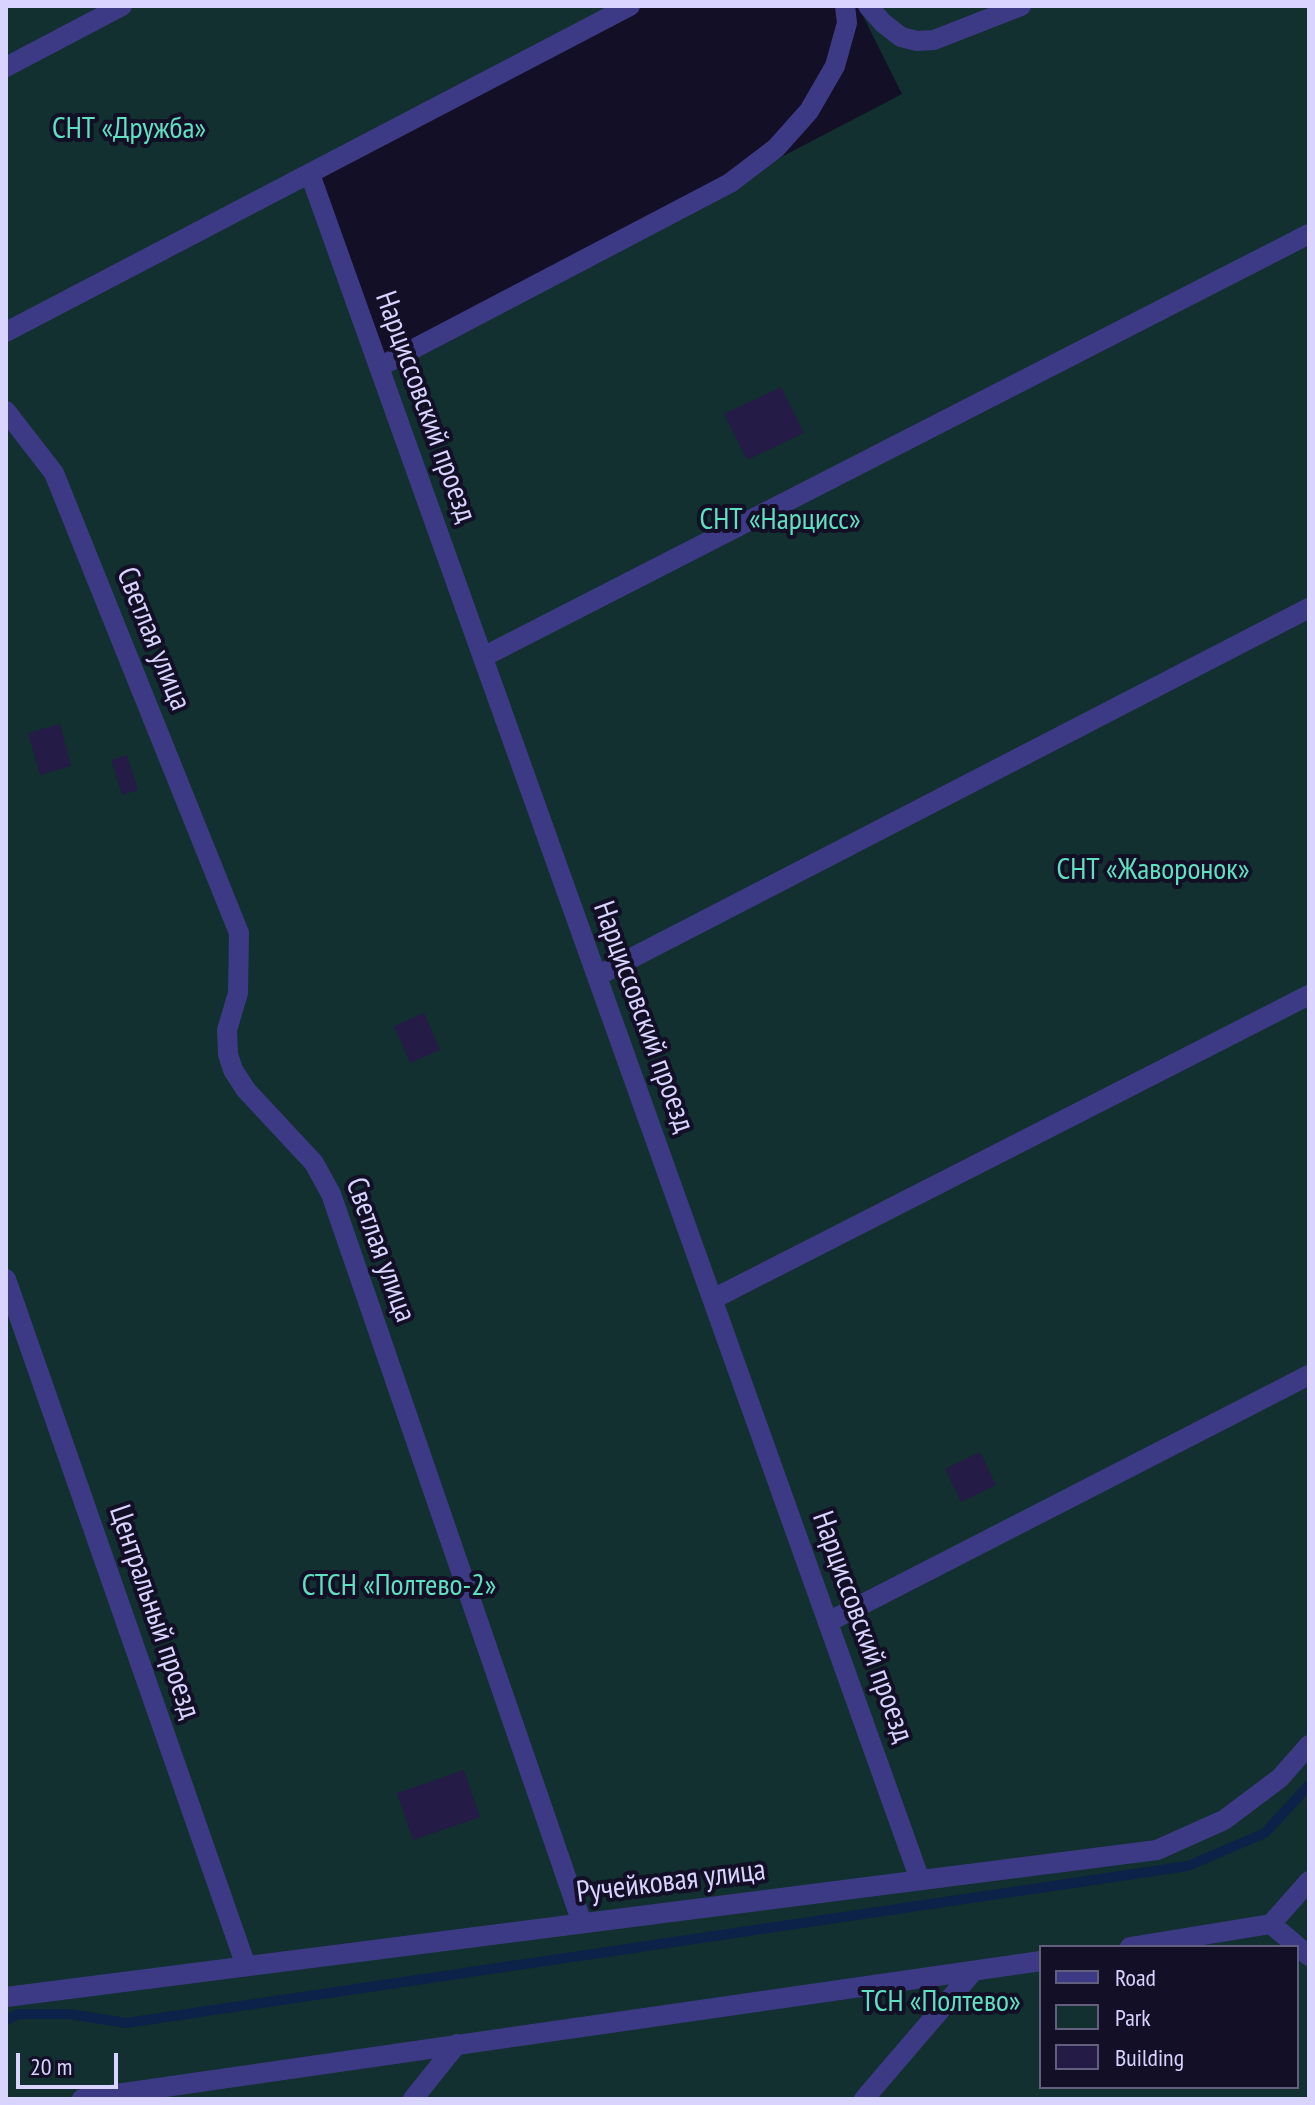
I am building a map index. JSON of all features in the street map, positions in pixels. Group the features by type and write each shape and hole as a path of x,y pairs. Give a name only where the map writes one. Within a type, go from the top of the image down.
{"street":[{"path":"6,67 122,6"},
{"path":"6,332 630,6"},
{"path":"379,367 730,183 776,148 809,111 835,66 847,23 845,6"},
{"path":"868,6 901,37 917,41 944,37 1021,6"},
{"name":"Нарциссовский проезд","path":"310,174 920,1880"},
{"path":"483,657 1309,234"},
{"name":"Светлая улица","path":"6,411 54,473 239,933 238,993 227,1030 228,1054 233,1070 246,1090 314,1163 331,1194 582,1923"},
{"path":"597,976 1309,608"},
{"path":"713,1299 1309,995"},
{"name":"Центральный проезд","path":"6,1279 246,1966"},
{"path":"828,1622 1309,1375"},
{"name":"Ручейковая улица","path":"6,1997 1157,1850 1224,1820 1280,1778 1309,1745"},
{"path":"1142,1945 1271,1924 1309,1881"},
{"path":"1271,1924 1296,1945"},
{"path":"82,2099 1039,1961"},
{"path":"864,2099 972,1973"},
{"path":"413,2099 457,2044"}],"green space":[{"path":"6,6 630,6 310,174 379,367 902,94 858,6 1309,6 1309,2099 6,2099"}],"building":[{"path":"781,387 804,433 747,460 724,414"},
{"path":"60,724 71,766 40,775 28,733"},
{"path":"127,755 138,790 122,795 111,760"},
{"path":"424,1013 440,1050 410,1063 394,1026"},
{"path":"980,1452 996,1485 961,1502 945,1469"},
{"path":"464,1770 480,1817 413,1840 397,1793"}],"waterway":[{"path":"6,2020 18,2014 70,2014 126,2023 1188,1866 1265,1833 1309,1785"}],"park label":[{"name":"СНТ «Дружба»","path":"129,129"},
{"name":"СНТ «Нарцисс»","path":"780,520"},
{"name":"СНТ «Жаворонок»","path":"1153,870"},
{"name":"СТСН «Полтево-2»","path":"399,1586"},
{"name":"ТСН «Полтево»","path":"941,2002"}]}
